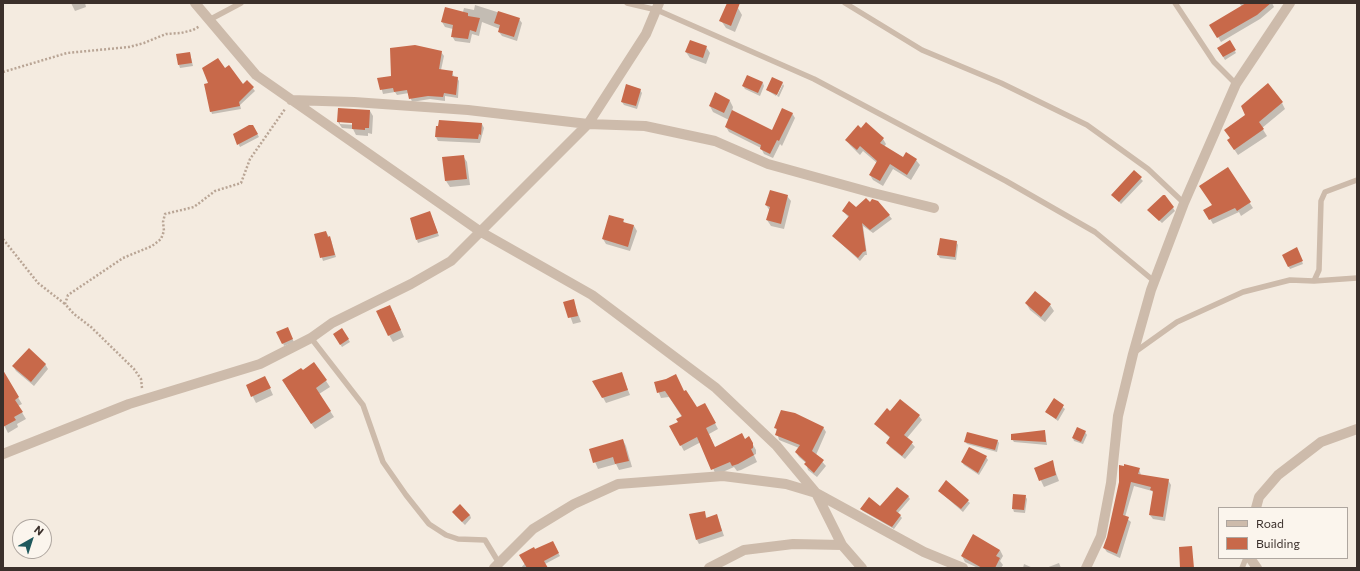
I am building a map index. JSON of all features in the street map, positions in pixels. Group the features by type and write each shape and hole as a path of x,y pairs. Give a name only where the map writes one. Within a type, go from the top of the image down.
{"street":[{"path":"195,3 256,75 481,232 592,295 716,388 776,445 816,493 842,545 862,568"},
{"path":"1086,568 1101,536 1111,483 1118,416 1133,354 1154,280 1184,203 1236,84 1290,3"},
{"path":"3,454 130,404 260,364 311,338 332,322 412,284 451,261 588,124 646,34 658,7"},
{"path":"291,100 354,102 468,110 588,124 645,126 715,141 768,164 934,208"},
{"path":"1256,507 1259,497 1278,475 1321,442 1357,429"},
{"path":"496,565 533,529 574,504 618,484 723,476 786,484 816,493 924,552 963,568"},
{"path":"710,568 744,550 793,544 842,545"},
{"path":"1251,559 1257,568"}],"lane":[{"path":"209,20 241,3"},
{"path":"627,3 658,7 814,80 1006,181 1095,232 1154,280"},
{"path":"845,3 922,50 1001,83 1087,126 1148,169 1184,203"},
{"path":"1175,3 1214,62 1230,80 1236,84"},
{"path":"1314,281 1318,270 1321,202 1325,192 1357,180"},
{"path":"1133,354 1177,322 1242,292 1290,280 1314,281 1357,278"},
{"path":"311,338 363,405 383,462 429,524 446,535 452,537 485,540 496,565"}],"path":[{"path":"3,72 68,53 129,47 144,44 166,34 193,30 209,20"},
{"path":"65,304 68,295 123,258 152,246 161,239 164,231 163,222 165,214 194,207 215,191 241,183 250,158 291,100"},
{"path":"3,239 38,283 65,304 134,369 143,384 142,390 130,404"}],"building":[{"path":"727,3 740,3 731,26 719,21"},
{"path":"1246,3 1271,3 1257,15 1217,38 1209,25"},
{"path":"445,7 468,13 468,16 480,18 476,32 470,30 468,39 451,37 453,25 441,22"},
{"path":"498,11 520,18 514,37 498,32 500,25 494,23"},
{"path":"690,40 707,46 703,58 685,52"},
{"path":"1230,40 1236,50 1223,57 1217,48"},
{"path":"415,45 442,51 439,69 453,71 452,76 458,77 456,95 444,93 443,97 428,96 409,99 407,90 394,92 393,88 380,90 377,78 391,76 390,48"},
{"path":"190,52 192,63 178,65 176,54"},
{"path":"218,58 225,68 229,65 243,84 247,80 254,87 239,102 240,106 210,112 204,84 208,83 202,68"},
{"path":"747,75 763,82 758,93 742,86"},
{"path":"772,77 783,82 777,95 766,90"},
{"path":"1268,83 1283,102 1259,122 1264,129 1234,150 1227,140 1230,138 1224,130 1245,115 1241,106"},
{"path":"626,84 641,89 636,106 621,102"},
{"path":"715,92 730,100 724,113 709,106"},
{"path":"338,108 370,110 369,128 365,128 365,130 352,129 352,123 337,122"},
{"path":"782,108 793,113 779,141 777,140 770,154 760,149 761,145 725,127 732,110 772,130"},
{"path":"439,120 482,123 481,135 479,134 478,139 435,137 436,126 438,126"},
{"path":"866,122 884,138 880,143 903,157 906,152 917,159 907,175 890,164 880,181 869,175 877,161 860,146 857,150 845,140 858,125 861,128"},
{"path":"249,125 253,125 258,134 237,145 233,134"},
{"path":"464,155 467,179 445,181 442,157"},
{"path":"1228,167 1251,202 1237,211 1235,208 1209,220 1203,210 1212,205 1199,186"},
{"path":"1134,170 1142,177 1119,202 1111,195"},
{"path":"770,190 788,195 781,224 766,220 770,207 765,205"},
{"path":"1163,195 1165,195 1174,207 1159,221 1147,210"},
{"path":"866,198 870,202 872,199 878,201 890,215 870,230 862,223 866,251 863,252 858,258 832,236 849,216 842,211 849,201 856,207"},
{"path":"430,211 438,233 416,240 410,218"},
{"path":"609,215 624,219 623,222 634,225 628,247 602,239"},
{"path":"326,231 328,237 330,236 335,255 320,258 314,234"},
{"path":"940,238 957,241 955,257 937,255"},
{"path":"1297,247 1303,261 1288,267 1282,255"},
{"path":"1035,291 1051,304 1041,317 1025,303"},
{"path":"574,299 578,316 568,318 563,302"},
{"path":"390,305 401,330 388,336 376,311"},
{"path":"288,327 293,339 282,344 276,332"},
{"path":"342,328 349,339 340,345 333,334"},
{"path":"29,348 46,364 31,382 12,366"},
{"path":"314,362 327,380 316,388 331,411 311,424 282,380 301,368 303,370"},
{"path":"3,370 19,397 15,400 23,412 14,417 16,420 3,427"},
{"path":"622,372 628,390 602,398 592,381"},
{"path":"676,374 684,391 686,390 697,407 705,403 716,423 706,428 715,447 742,433 745,439 749,436 753,443 753,448 751,449 754,455 738,464 732,466 730,462 711,470 697,437 680,446 669,426 678,422 676,419 682,416 665,391 657,393 654,382 666,379"},
{"path":"265,376 271,388 251,397 246,385"},
{"path":"1054,398 1064,405 1056,419 1045,412"},
{"path":"900,399 920,415 904,435 913,442 902,456 886,443 890,437 874,424 887,408 890,411"},
{"path":"781,410 795,413 824,427 812,451 824,460 814,473 804,464 806,462 795,452 800,445 775,435 777,429 774,428"},
{"path":"1077,427 1086,431 1081,442 1072,438"},
{"path":"1045,430 1046,442 1011,440 1011,434"},
{"path":"967,432 998,440 995,450 964,442"},
{"path":"623,439 629,461 615,464 613,457 593,463 589,449"},
{"path":"969,447 987,456 978,473 961,462"},
{"path":"1053,460 1056,475 1039,481 1034,468"},
{"path":"1124,464 1140,468 1138,474 1169,479 1163,517 1149,515 1153,491 1150,490 1151,487 1131,482 1123,515 1129,517 1117,554 1103,548 1107,537 1119,482 1119,465 1124,466"},
{"path":"946,480 969,500 961,509 938,491"},
{"path":"897,487 909,496 896,511 901,515 892,527 860,509 869,497 880,506"},
{"path":"1013,494 1026,495 1024,510 1012,509"},
{"path":"460,504 470,515 462,522 452,512"},
{"path":"705,511 706,518 717,514 722,531 696,540 689,514"},
{"path":"973,534 1000,550 996,556 1000,558 995,568 982,568 961,556"},
{"path":"553,541 559,553 544,561 548,568 527,568 519,555 534,547 535,549"},
{"path":"1192,546 1194,568 1180,568 1179,547"}]}
